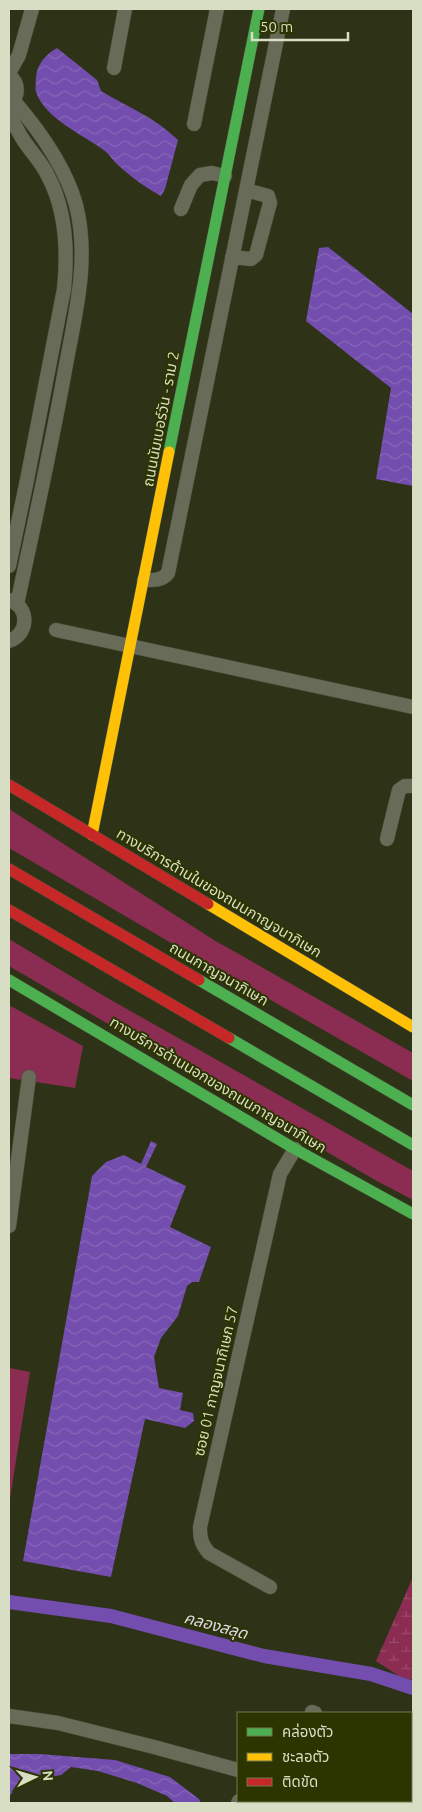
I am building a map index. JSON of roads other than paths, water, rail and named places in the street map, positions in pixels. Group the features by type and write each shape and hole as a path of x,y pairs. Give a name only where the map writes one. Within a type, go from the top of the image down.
{"main road":[{"name":"ถนนนัมเบอร์วัน - ราม 2","path":"92,835 259,10"},
{"name":"ทางบริการด้านในของถนนกาญจนาภิเษก","path":"9,785 413,1027"},
{"name":"ถนนกาญจนาภิเษก","path":"9,869 413,1105"},
{"path":"9,910 413,1145"},
{"name":"ทางบริการด้านนอกของถนนกาญจนาภิเษก","path":"9,980 295,1149 413,1214"}],"street":[{"path":"9,566 64,289 66,270 64,227 56,194 49,176 24,141 10,107 18,90 9,74 19,55 32,9"},
{"path":"114,68 125,9"},
{"path":"194,124 217,9"},
{"path":"144,580 160,580 168,574 282,12 259,10"},
{"path":"9,643 19,636 25,626 24,614 13,602 53,438 80,288 83,255 76,203 66,178 39,135 10,107"},
{"path":"181,209 191,185 200,175 212,173 225,176"},
{"path":"208,264 252,259 256,255 270,203 268,196 246,190"},
{"path":"176,417 199,421"},
{"path":"56,630 413,707"},
{"path":"387,839 399,790 404,786 413,786"},
{"path":"9,1226 13,1164 29,1077"},
{"name":"ซอย 01 กาญจนากิเษก 57","path":"270,1587 209,1553 202,1545 200,1527 280,1174 295,1149"},
{"path":"9,1716 58,1723 237,1770"}],"water":[{"path":"57,48 97,80 101,91 150,118 178,140 165,189 161,196 128,174 105,151 66,126 41,102 36,92 38,68 49,53"},
{"path":"328,247 413,314 413,486 376,479 391,388 306,321 319,248"},
{"path":"151,1141 157,1144 146,1167 186,1186 170,1227 211,1247 199,1282 192,1282 187,1286 178,1316 161,1338 154,1357 159,1388 183,1393 180,1410 193,1413 194,1421 185,1428 145,1419 111,1577 23,1561 92,1176 106,1162 124,1155 141,1164"},
{"path":"9,1754 39,1754 115,1760 170,1777 199,1799 201,1803 175,1803 167,1796 137,1783 98,1771 71,1767 61,1775 23,1782 9,1796"}],"waterway":[{"name":"คลองสลุด","path":"9,1602 111,1616 264,1656 371,1674 413,1688"}]}
